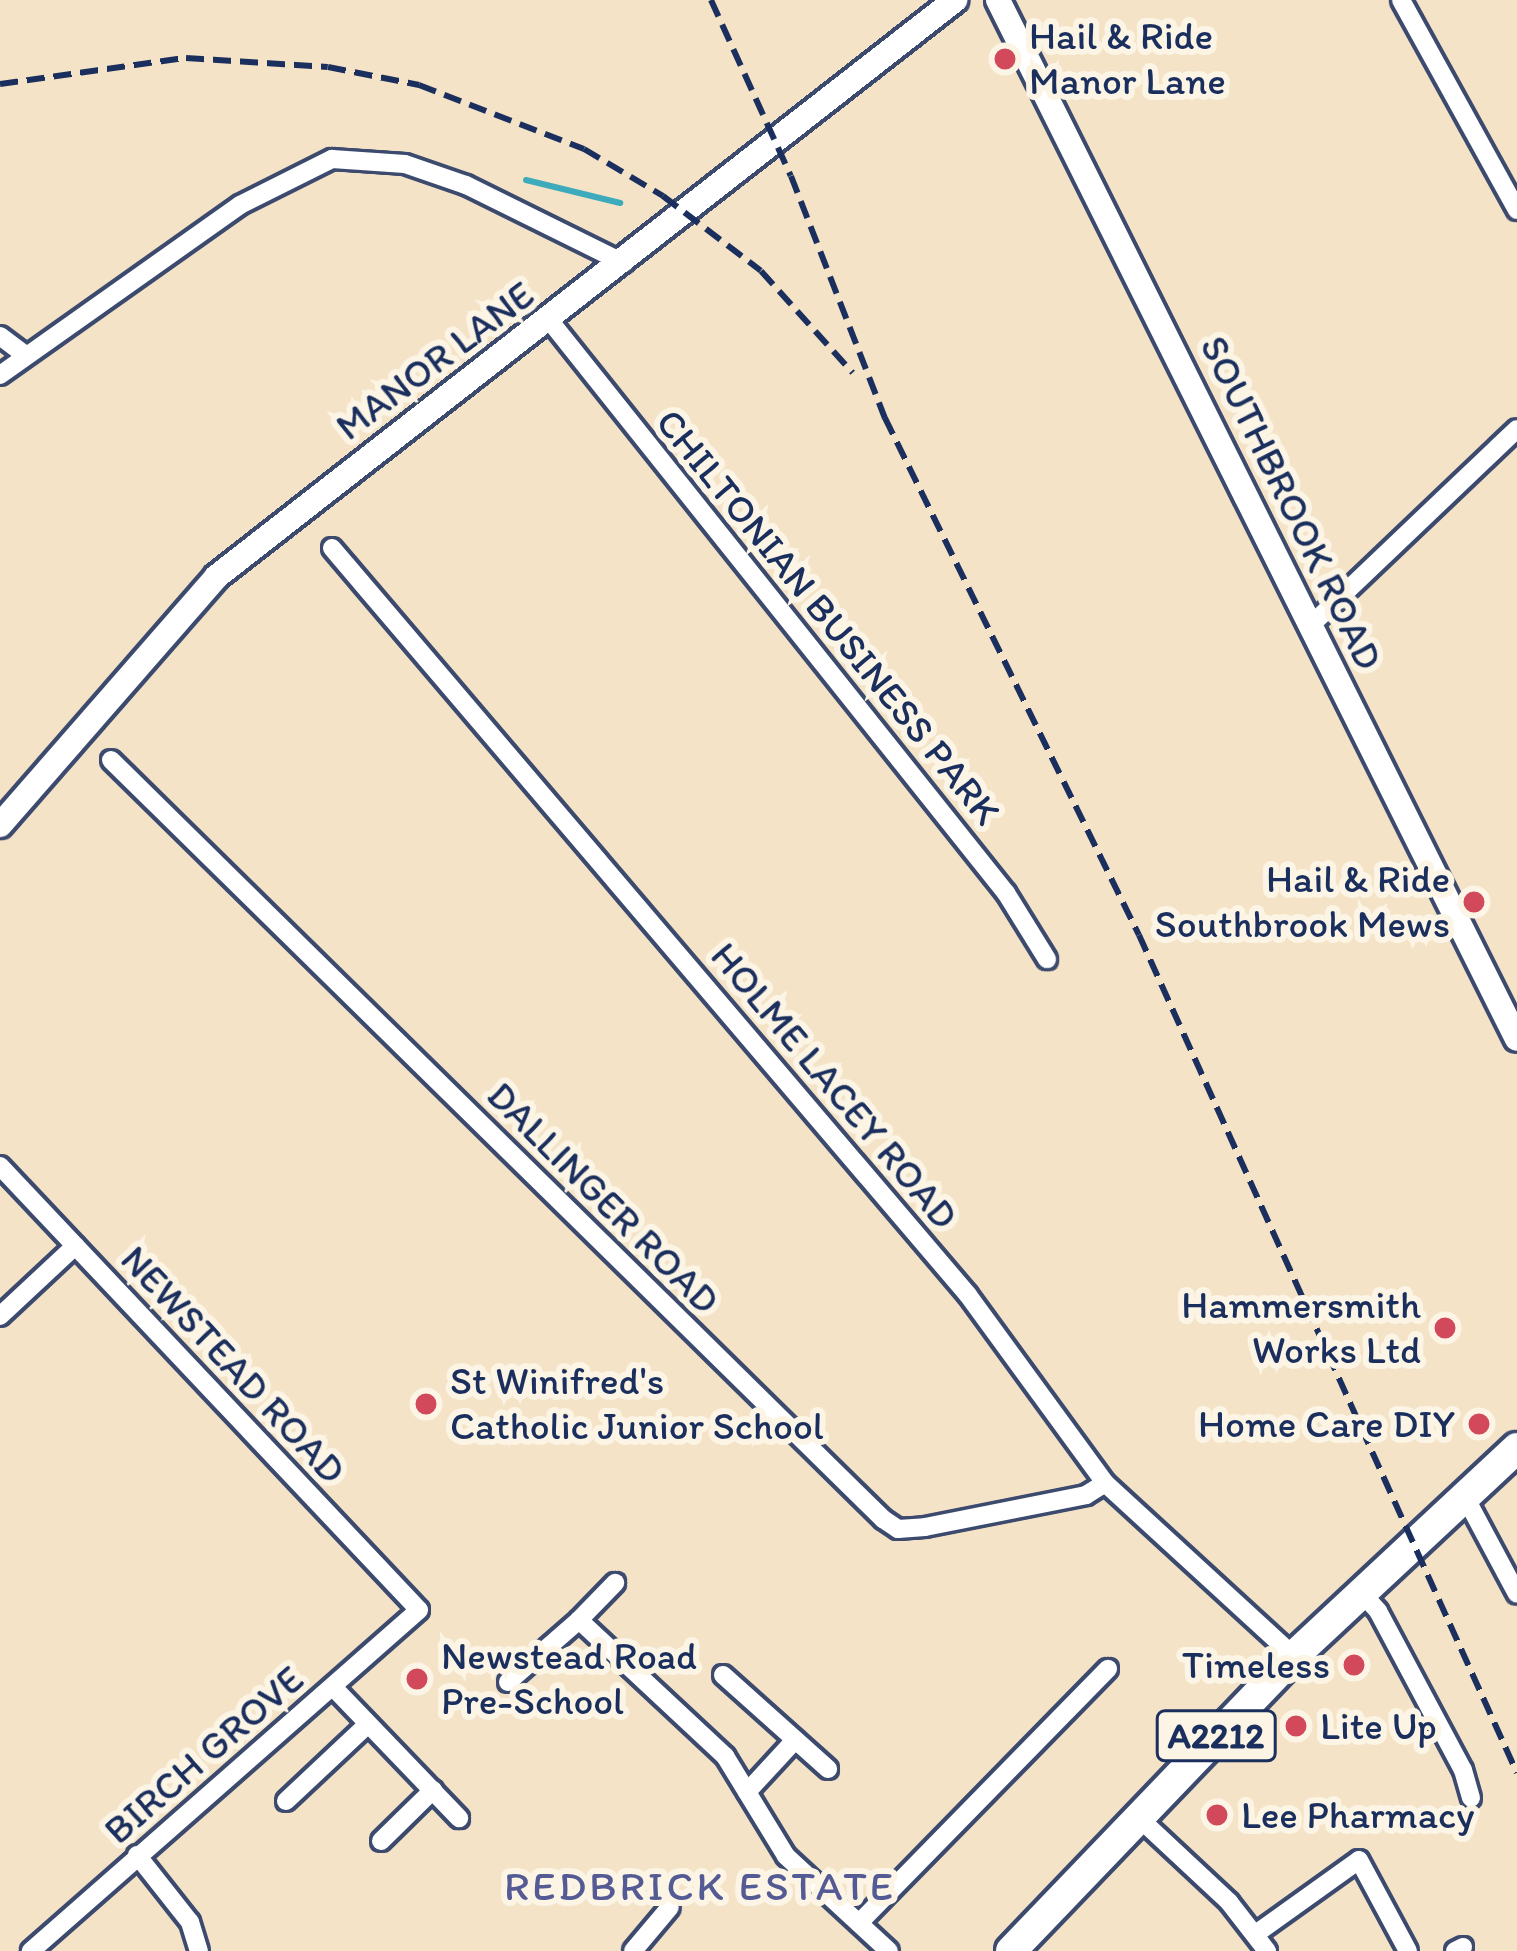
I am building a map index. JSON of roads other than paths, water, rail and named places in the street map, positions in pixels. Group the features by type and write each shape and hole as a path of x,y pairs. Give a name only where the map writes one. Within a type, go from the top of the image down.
{"main road":[{"name":"A2212","path":"1011,1951 1294,1656 1517,1448"}],"street":[{"name":"MANOR LANE","path":"0,825 216,577 550,321 955,0"},
{"name":"SOUTHBROOK ROAD","path":"998,0 1517,1039"},
{"path":"1401,0 1517,210"},
{"path":"0,375 240,205 332,160 405,164 466,185 624,262"},
{"name":"CHILTONIAN BUSINESS PARK","path":"550,321 1006,893 1047,959"},
{"path":"0,336 24,354"},
{"path":"1311,625 1517,429"},
{"name":"HOLME LACEY ROAD","path":"332,548 968,1295 1106,1483 1294,1656"},
{"name":"DALLINGER ROAD","path":"112,760 883,1519 898,1529 926,1527 1086,1495 1106,1483"},
{"name":"NEWSTEAD ROAD","path":"0,1166 419,1610"},
{"path":"0,1316 75,1246"},
{"path":"1464,1495 1517,1594"},
{"path":"508,1682 614,1583"},
{"path":"1360,1591 1421,1690 1471,1798"},
{"name":"BIRCH GROVE","path":"31,1951 419,1610"},
{"path":"579,1620 725,1756 787,1856 889,1951"},
{"path":"859,1923 1108,1669"},
{"path":"723,1676 828,1769"},
{"path":"333,1688 459,1818"},
{"path":"286,1802 368,1724"},
{"path":"747,1792 795,1740"},
{"path":"381,1841 433,1790"},
{"path":"1138,1816 1262,1942 1359,1860 1408,1951"},
{"path":"137,1855 190,1922 199,1951"},
{"path":"633,1951 670,1907"}],"waterway":[{"path":"526,180 620,203"}],"railway":[{"path":"711,0 791,176 885,418 1139,935 1517,1773"},
{"path":"0,84 186,58 328,67 419,85 584,149 663,196 761,271 853,373"}],"place":[{"name":"Hail & Ride Manor Lane","path":"1005,59"},
{"name":"Hail & Ride Southbrook Mews","path":"1474,902"},
{"name":"Hammersmith Works Ltd","path":"1445,1328"},
{"name":"St Winifred's Catholic Junior School","path":"426,1404"},
{"name":"Home Care DIY","path":"1479,1424"},
{"name":"Timeless","path":"1354,1665"},
{"name":"Newstead Road Pre-School","path":"417,1679"},
{"name":"Lite Up","path":"1296,1726"},
{"name":"Lee Pharmacy","path":"1217,1815"}],"district":[{"name":"REDBRICK ESTATE","path":"700,1886"}]}
